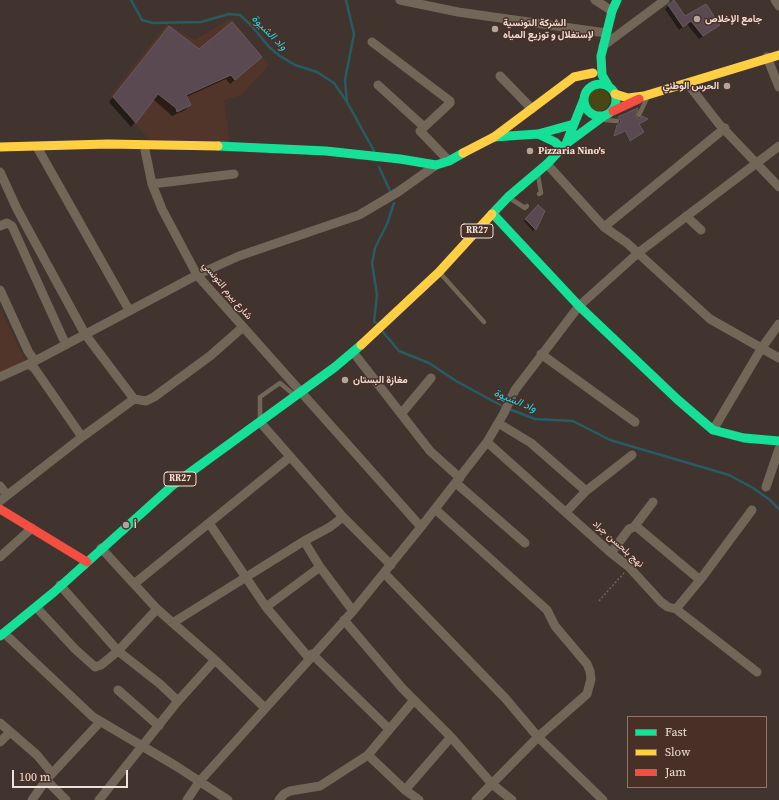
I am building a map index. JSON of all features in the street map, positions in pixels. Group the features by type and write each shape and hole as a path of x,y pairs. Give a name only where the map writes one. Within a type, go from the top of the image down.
{"street":[{"path":"400,0 458,12 606,33"},
{"path":"595,0 612,11"},
{"name":"RR27","path":"564,147 601,56 612,11 617,0"},
{"path":"603,46 665,0"},
{"path":"775,0 779,6"},
{"path":"372,42 450,101 450,103 423,126 420,132 449,161"},
{"path":"613,111 647,96 688,84 767,57 779,55"},
{"name":"RR27","path":"2,635 36,607 173,485 298,395 353,352 439,272 508,197 537,171 548,164 564,147 613,111 617,101 602,75 601,56"},
{"path":"767,57 779,87"},
{"path":"0,377 66,345 197,275 239,256 359,215 398,192 436,165 449,161 494,137 574,77 593,73"},
{"path":"500,76 532,109"},
{"path":"603,117 589,113 584,104 586,94 600,84 628,98 647,96"},
{"path":"688,84 719,124 725,128 779,187"},
{"path":"378,85 423,126"},
{"path":"494,137 538,134 574,124"},
{"path":"604,227 725,128"},
{"path":"538,134 548,137 564,147"},
{"path":"0,147 108,144 231,146 326,151 400,159 436,165"},
{"name":"شارع بيرم التونسي","path":"144,145 152,184 162,209 197,275 243,327 298,395 421,528"},
{"path":"37,146 129,310"},
{"path":"187,800 199,782 264,707 353,611 421,528 487,442 504,413 515,390 579,306 638,253 779,146"},
{"path":"548,164 604,227 628,243 710,319 779,358"},
{"path":"0,172 17,209 85,334 134,399 146,401 154,397 210,356 243,327"},
{"path":"152,184 234,174"},
{"path":"493,214 579,306 678,400 713,430 744,438 779,441"},
{"path":"686,216 701,230"},
{"path":"0,226 7,223 12,226 66,345"},
{"path":"0,290 35,369 82,437"},
{"path":"713,430 761,349 779,324"},
{"path":"353,352 430,451 458,481 525,543"},
{"path":"541,354 635,422"},
{"path":"401,414 431,378"},
{"path":"0,486 3,498 134,399"},
{"path":"260,422 343,517 391,565"},
{"path":"498,423 531,443 586,491"},
{"name":"نهج بلحسن جراد","path":"487,442 611,553 629,567 661,602 668,607 676,609 757,672"},
{"path":"766,487 779,449"},
{"path":"566,512 586,491 632,456"},
{"path":"134,584 290,457"},
{"path":"611,553 629,529 634,527 654,502"},
{"path":"0,509 87,562"},
{"path":"435,509 547,610 555,626 587,664 591,679 587,694 538,737 476,800"},
{"path":"676,609 700,580 752,510"},
{"path":"174,622 304,541 318,535 343,517"},
{"path":"209,523 266,607 310,656 389,729"},
{"path":"634,527 700,580"},
{"path":"0,557 32,528"},
{"path":"304,541 320,567 353,611"},
{"path":"101,548 158,609 174,622 264,707"},
{"path":"266,607 320,567"},
{"path":"384,573 505,698 538,737 602,800"},
{"path":"60,585 118,651 160,684 178,701"},
{"path":"36,607 92,665 101,665 118,651 158,609"},
{"path":"344,620 414,700 451,737 492,784 512,800"},
{"path":"2,635 100,722 143,745 228,800"},
{"path":"99,800 178,701 215,660"},
{"path":"118,690 159,726"},
{"path":"279,800 284,794 290,791 320,786 368,755 414,700"},
{"path":"32,800 49,776 100,722"},
{"path":"0,723 37,755 49,776 66,800"},
{"path":"0,742 10,732"},
{"path":"405,790 451,737"},
{"path":"368,755 405,790 419,800"}],"lane":[{"path":"639,115 647,96"},
{"path":"603,117 617,121"},
{"path":"537,171 541,193 539,194"},
{"path":"508,197 525,208 527,206"},
{"path":"439,272 484,322"},
{"path":"260,422 260,397 280,383 298,395"}],"path":[{"path":"599,601 629,567"}],"shaded area":[{"path":"231,18 269,65 241,95 224,100 230,144 149,139 110,96 167,24 195,40"},
{"path":"599,89 603,90 609,96 609,104 603,110 599,111 595,110 589,104 588,100 589,96 595,90"},
{"path":"0,309 25,360 24,366 0,376"}],"building":[{"name":"جامع الإخلاص","path":"674,0 685,16 706,4 720,25 703,36 691,21 683,27 668,5"},
{"path":"232,22 262,57 235,80 231,75 186,95 191,105 177,112 176,108 158,94 136,123 113,97 169,26 199,49"},
{"path":"638,108 636,117 640,119 642,116 648,119 639,124 644,132 630,141 625,131 614,136 617,125 621,122 618,117"},
{"path":"538,205 545,211 536,230 525,219"}],"waterway":[{"name":"واد الشيوة","path":"131,0 142,20 153,23 201,22 229,14 240,15 251,25 270,48 280,56 295,65 317,72 334,83 347,102 374,151"},
{"name":"واد الشيوة","path":"346,0 354,34 345,80 347,102"},
{"name":"واد الشيوة","path":"379,167 391,193"},
{"name":"واد الشيوة","path":"376,323 374,322 377,295 372,263 375,248 387,224 394,203"},
{"name":"واد الشيوة","path":"383,332 399,351 429,363 456,381 504,407"},
{"name":"واد الشيوة","path":"509,409 535,419 573,421 610,440 729,475 753,488 770,500 779,509"}],"traffic: fast":[{"path":"609,87 602,75 601,56 612,11 617,0"},
{"path":"597,84 603,84 612,88 616,100 612,112 603,116 597,116 588,112 584,103 584,97 588,88 597,84"},
{"path":"566,144 584,99"},
{"path":"492,214 508,197 547,164 566,144 604,116"},
{"path":"494,137 538,134 574,124"},
{"path":"538,134 555,142 562,149"},
{"path":"218,146 326,151 400,159 436,165 449,161 463,153"},
{"path":"493,214 579,306 678,400 713,430 744,438 779,441"},
{"path":"0,636 54,592 173,485 335,367 361,345"}],"traffic: slow":[{"path":"615,94 628,98 644,96 779,55"},
{"path":"463,153 494,137 574,77 593,73"},
{"path":"0,147 108,144 218,146"},
{"path":"361,345 439,272 492,214"}],"traffic: jam":[{"path":"613,111 639,99"},
{"path":"0,509 87,562"}],"place":[{"name":"جامع الإخلاص","path":"697,19"},
{"name":"الشركة التونسية لإستغلال و توزيع المياه","path":"495,29"},
{"name":"الحرس الوطني","path":"727,86"},
{"name":"Pizzaria Nino's","path":"530,151"},
{"name":"مغازة البستان","path":"345,380"},
{"name":"أ","path":"126,525"}]}
